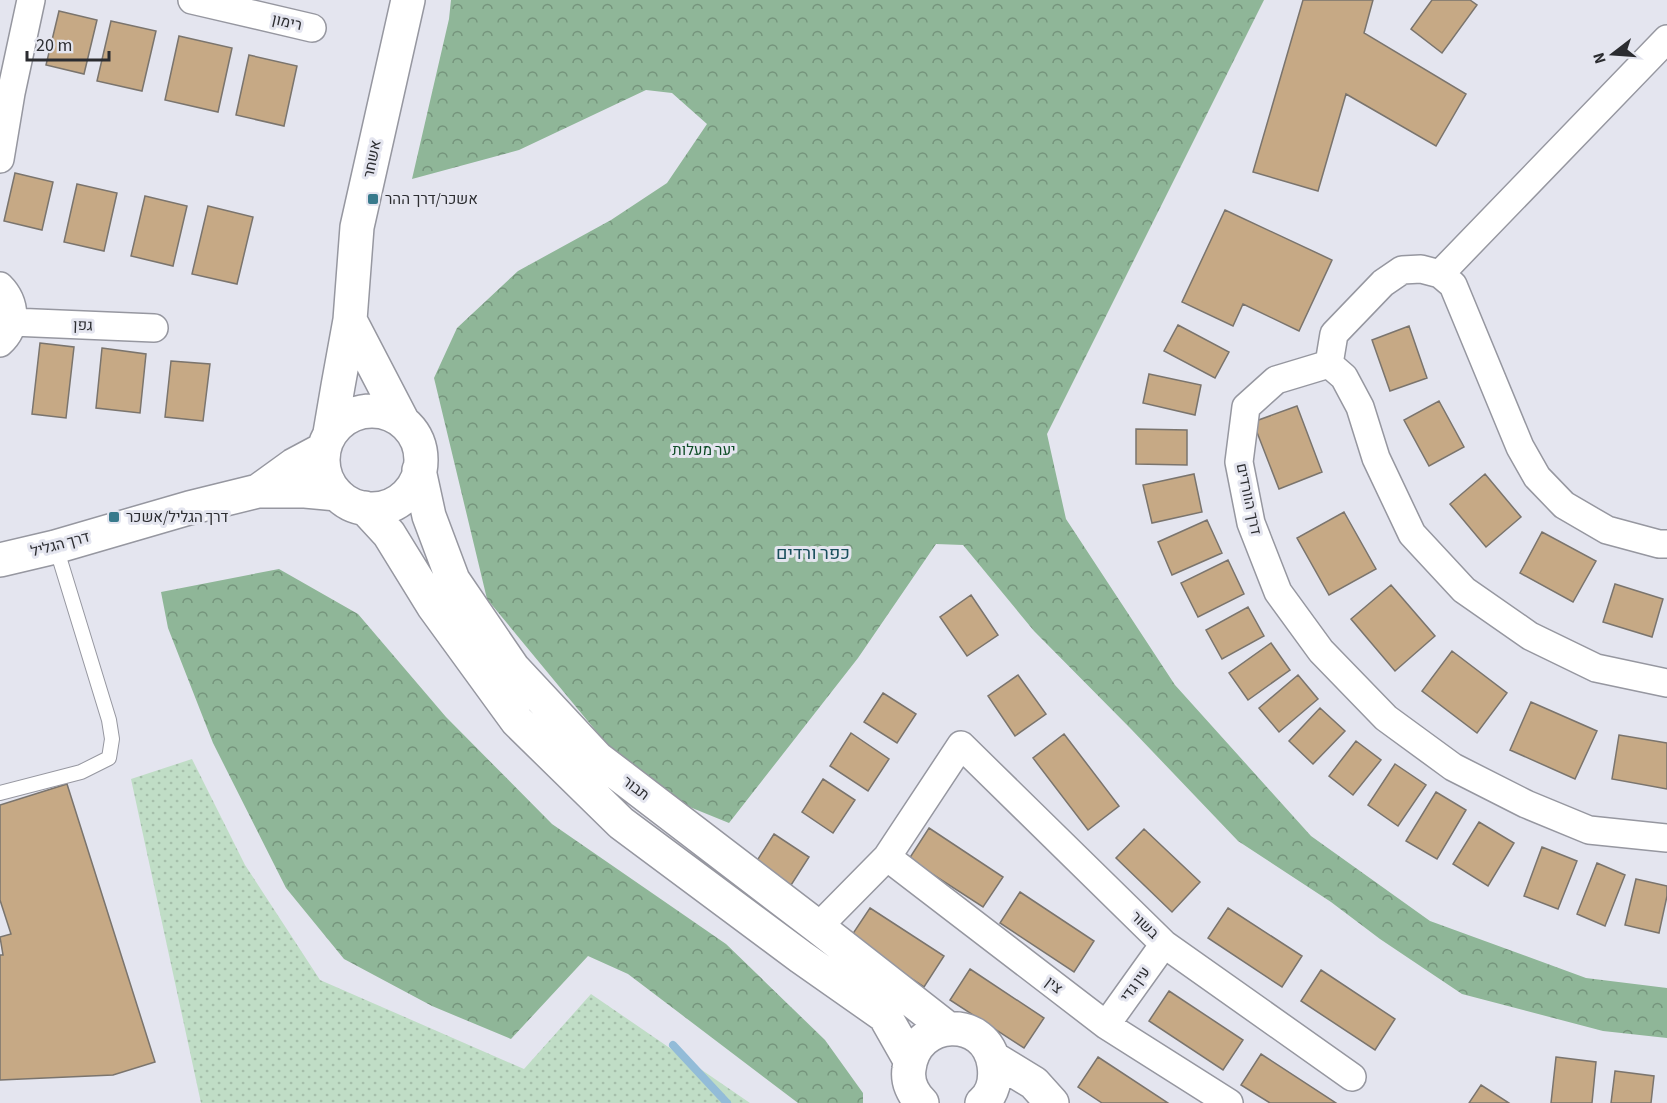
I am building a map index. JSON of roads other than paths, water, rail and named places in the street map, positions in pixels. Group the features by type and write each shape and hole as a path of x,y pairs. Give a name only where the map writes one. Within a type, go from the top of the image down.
{"street":[{"path":"0,159 6,91 31,0"},
{"name":"רימון","path":"192,0 312,28"},
{"name":"אשחר","path":"327,441 350,320 357,227 408,0"},
{"path":"1440,274 1667,39"},
{"path":"1667,544 1607,530 1563,506 1537,477 1520,447 1453,285 1440,274 1421,269 1402,270 1383,282 1334,334 1329,364 1344,377 1360,407 1376,458 1412,534 1464,590 1530,636 1596,668 1667,683"},
{"path":"0,286 11,302 13,312 6,333"},
{"path":"350,320 403,422 412,432 418,444 420,457 419,470 414,484 394,504 380,508 351,501"},
{"name":"גפן","path":"6,333 154,328"},
{"name":"דרך הוורדים","path":"1329,364 1276,380 1246,407 1239,462 1251,524 1278,592 1321,651 1386,718 1453,767 1527,804 1589,830 1667,838"},
{"path":"403,422 379,411 353,414 341,421 327,441 323,466 328,481 389,534 434,607 517,721 621,823 801,957 885,1016 913,1088"},
{"name":"דרך הגליל","path":"258,491 327,441"},
{"name":"תבור","path":"419,470 429,516 453,580 513,668 597,758 947,1028"},
{"name":"דרך הגליל","path":"0,560 56,547 189,508 258,491 305,491 351,501"},
{"name":"בשור","path":"887,857 961,745 1164,944 1352,1077"},
{"path":"818,927 887,857"},
{"name":"צין","path":"887,857 1106,1025 1229,1103"},
{"name":"עין גדי","path":"1106,1025 1164,944"},
{"path":"913,1088 915,1048 923,1038 947,1028 962,1030 976,1035 986,1045 993,1058 995,1073 993,1087 982,1103"},
{"path":"993,1058 1034,1083 1052,1103"},
{"path":"982,1103 989,1103"}],"lane":[{"path":"0,793 81,772 109,758 112,739 109,720 56,547"}],"waterway":[{"path":"673,1045 727,1103"}],"place":[{"name":"אשכר/דרך ההר","path":"373,199"},
{"name":"דרך הגליל/אשכר","path":"114,517"}],"district":[{"name":"כפר ורדים","path":"813,553"}],"park label":[{"name":"יער מעלות","path":"704,450"}]}
